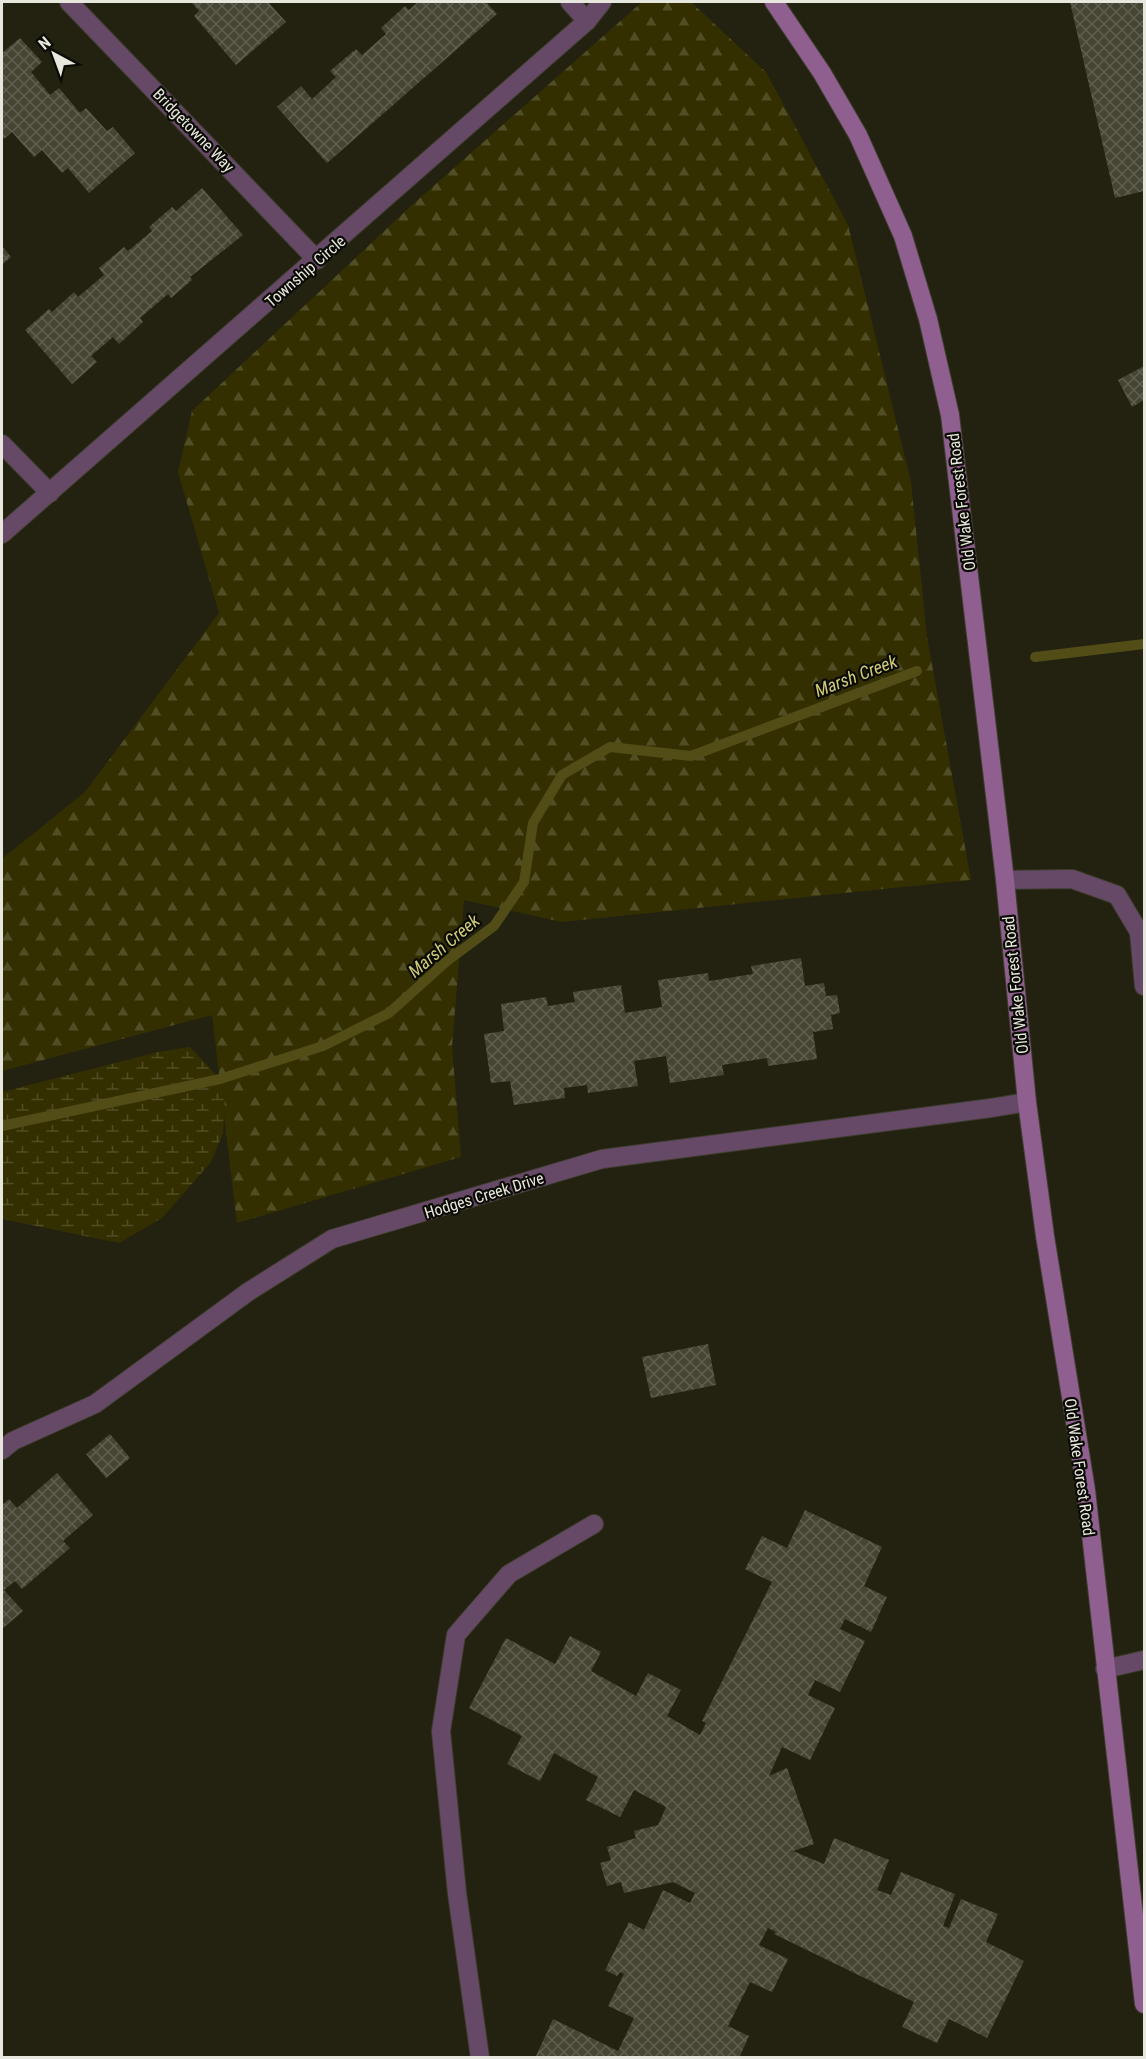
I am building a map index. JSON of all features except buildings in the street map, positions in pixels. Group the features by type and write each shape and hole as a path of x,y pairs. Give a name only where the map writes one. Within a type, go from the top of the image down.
{"street":[{"name":"Bridgetowne Way","path":"69,2 317,260"},
{"path":"570,2 587,21"},
{"name":"Township Circle","path":"2,534 587,21 602,2"},
{"name":"Old Wake Forest Road","path":"774,2 822,73 858,135 903,236 928,319 950,415 1005,880 1027,1101 1045,1236 1086,1490 1144,2004"},
{"path":"2,444 50,493"},
{"path":"1005,880 1072,879 1117,895 1139,932 1144,986"},
{"name":"Hodges Creek Drive","path":"2,1450 13,1441 94,1404 248,1292 332,1239 602,1159 991,1108 1027,1101"},
{"path":"480,2058 457,1893 441,1731 456,1635 509,1574 594,1524"},
{"path":"1105,1669 1144,1660"}],"green space":[{"path":"642,2 691,2 766,72 848,225 911,482 927,637 971,880 562,922 464,900 452,1047 461,1157 237,1223 212,1015 2,1071 2,859 85,792 219,613 178,472 192,411 411,206"},
{"path":"190,1047 220,1079 225,1095 223,1133 211,1162 162,1218 119,1243 2,1219 2,1092 158,1052"}],"waterway":[{"name":"Marsh Creek","path":"1035,657 1144,644"},
{"name":"Marsh Creek","path":"2,1126 220,1079 323,1046 389,1013 447,961 494,926 524,882 533,823 562,775 610,747 691,756 917,671"}]}
